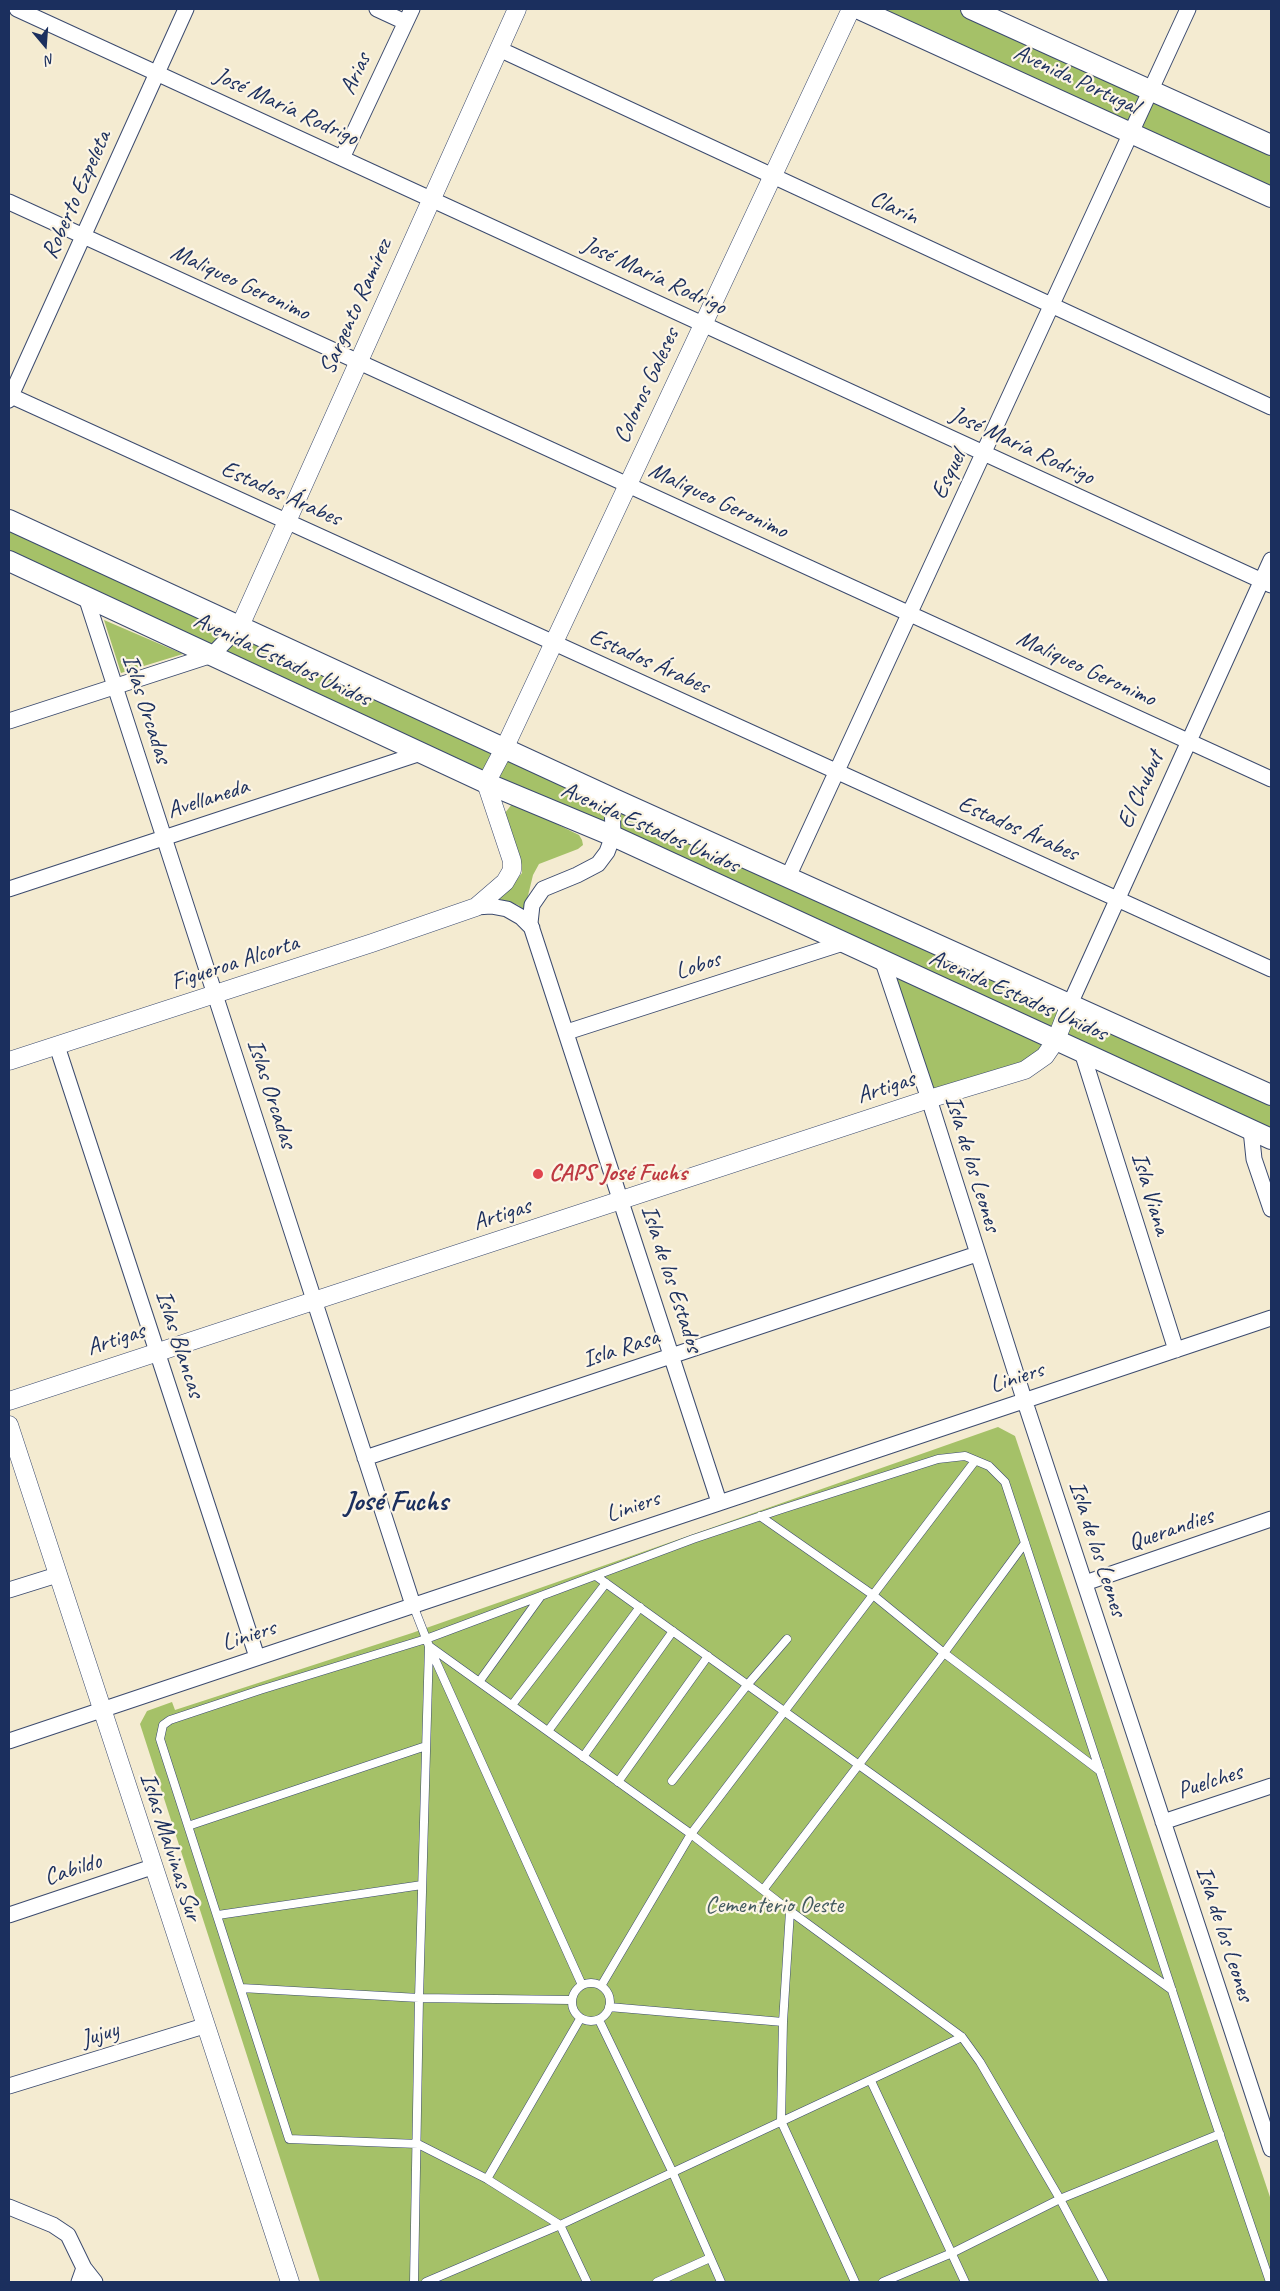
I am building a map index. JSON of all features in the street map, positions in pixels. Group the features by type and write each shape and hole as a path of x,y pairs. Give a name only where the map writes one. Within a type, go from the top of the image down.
{"main road":[{"name":"Avenida Portugal","path":"859,9 1271,197"},
{"name":"Avenida Portugal","path":"971,9 1271,145"},
{"name":"Avenida Estados Unidos","path":"9,520 504,749 1271,1095"},
{"name":"Avenida Estados Unidos","path":"9,561 486,783 612,836 1271,1139"}],"street":[{"name":"José María Rodrigo","path":"18,9 1267,583"},
{"name":"Roberto Ezpeleta","path":"9,397 84,237 156,72 186,9"},
{"path":"377,9 408,15"},
{"name":"Sargento Ramírez","path":"240,626 517,9"},
{"name":"Colonos Galeses","path":"486,783 554,643 851,9"},
{"name":"Esquel","path":"788,877 1188,9"},
{"name":"Arias","path":"342,158 408,15"},
{"name":"Clarín","path":"499,49 1271,407"},
{"name":"Maliqueo Geronimo","path":"9,202 1271,778"},
{"name":"Estados Árabes","path":"9,397 1271,969"},
{"name":"El Chubut","path":"1056,1040 1070,1004 1189,741 1267,583 1271,560"},
{"name":"Islas Orcadas","path":"86,597 413,1605"},
{"path":"9,721 212,656 240,626"},
{"name":"Avellaneda","path":"9,889 421,753"},
{"path":"476,907 496,892 510,876 512,870 512,861 486,783"},
{"path":"612,798 612,836"},
{"name":"Isla de los Estados","path":"612,836 607,852 598,864 577,875 547,886 538,893 530,912 532,928 719,1502"},
{"path":"476,907 502,908 521,917 532,928"},
{"name":"Figueroa Alcorta","path":"9,1061 476,907"},
{"name":"Lobos","path":"566,1032 844,943"},
{"name":"Isla de los Leones","path":"883,962 1024,1399 1271,2147"},
{"name":"Artigas","path":"9,1401 928,1099 1025,1070 1045,1056 1056,1040"},
{"name":"Islas Blancas","path":"57,1046 257,1657"},
{"name":"Isla Viana","path":"1082,1052 1176,1350"},
{"path":"1251,1130 1254,1159 1271,1210"},
{"name":"Isla Rasa","path":"365,1458 977,1254"},
{"name":"Liniers","path":"9,1741 1024,1399 1271,1318"},
{"name":"Islas Malvinas Sur","path":"9,1425 204,2026 290,2282"},
{"name":"Querandies","path":"1085,1583 1271,1519"},
{"path":"9,1590 57,1575"},
{"name":"Puelches","path":"1163,1822 1271,1786"},
{"name":"Cabildo","path":"9,1915 152,1867"},
{"name":"Jujuy","path":"9,2086 204,2026"},
{"path":"9,2207 53,2225 68,2235 84,2268 95,2282"},
{"path":"79,2282 84,2268"}],"lane":[{"path":"587,2282 560,2225 487,2179 418,2144 289,2139 160,1739 163,1725 170,1720 260,1690 428,1642 541,1596 760,1516 938,1459 965,1456 989,1466 1005,1482 1270,2282"},
{"path":"601,1986 691,1834 975,1461"},
{"path":"760,1516 873,1595 944,1653 1101,1772"},
{"path":"763,1890 944,1653 1025,1543"},
{"path":"596,1576 1172,1990"},
{"path":"512,1705 606,1583"},
{"path":"479,1682 541,1596"},
{"path":"413,1605 582,1985"},
{"path":"548,1732 640,1607"},
{"path":"583,1757 673,1631"},
{"path":"672,1781 748,1684 787,1639"},
{"path":"428,1642 479,1682 691,1834 790,1911 962,2037 980,2062 1060,2199 1104,2282"},
{"path":"414,2282 428,1642"},
{"path":"618,1782 708,1656"},
{"path":"188,1826 426,1746"},
{"path":"218,1914 422,1885"},
{"path":"790,1911 783,2022 782,2121 855,2282"},
{"path":"588,1983 601,1986 608,1995 610,2006 608,2012 599,2020 592,2022 580,2019 573,2010 571,2000 573,1994 582,1985 588,1983"},
{"path":"241,1988 419,1998 571,2000"},
{"path":"610,2006 783,2022"},
{"path":"487,2179 580,2019"},
{"path":"599,2020 672,2171 721,2282"},
{"path":"426,2282 560,2225 962,2037"},
{"path":"871,2081 965,2282"},
{"path":"883,2282 952,2253 1060,2199 1220,2134"},
{"path":"657,2282 710,2258"}],"green space":[{"path":"859,9 971,9 1271,145 1271,197"},
{"path":"9,520 1271,1095 1271,1139 1056,1040 1025,1070 929,1099 885,963 9,561"},
{"path":"104,620 183,654 121,673"},
{"path":"512,804 516,804 579,835 583,845 578,849 539,864 533,875 526,912 518,905 496,898 509,889 522,873 522,865 505,813"},
{"name":"Cementerio Oeste","path":"998,1427 1015,1436 1271,2200 1271,2282 320,2282 140,1724 147,1711 172,1702 175,1710 412,1633"}],"place":[{"name":"CAPS José Fuchs","path":"538,1174"}],"district":[{"name":"José Fuchs","path":"396,1502"}]}
